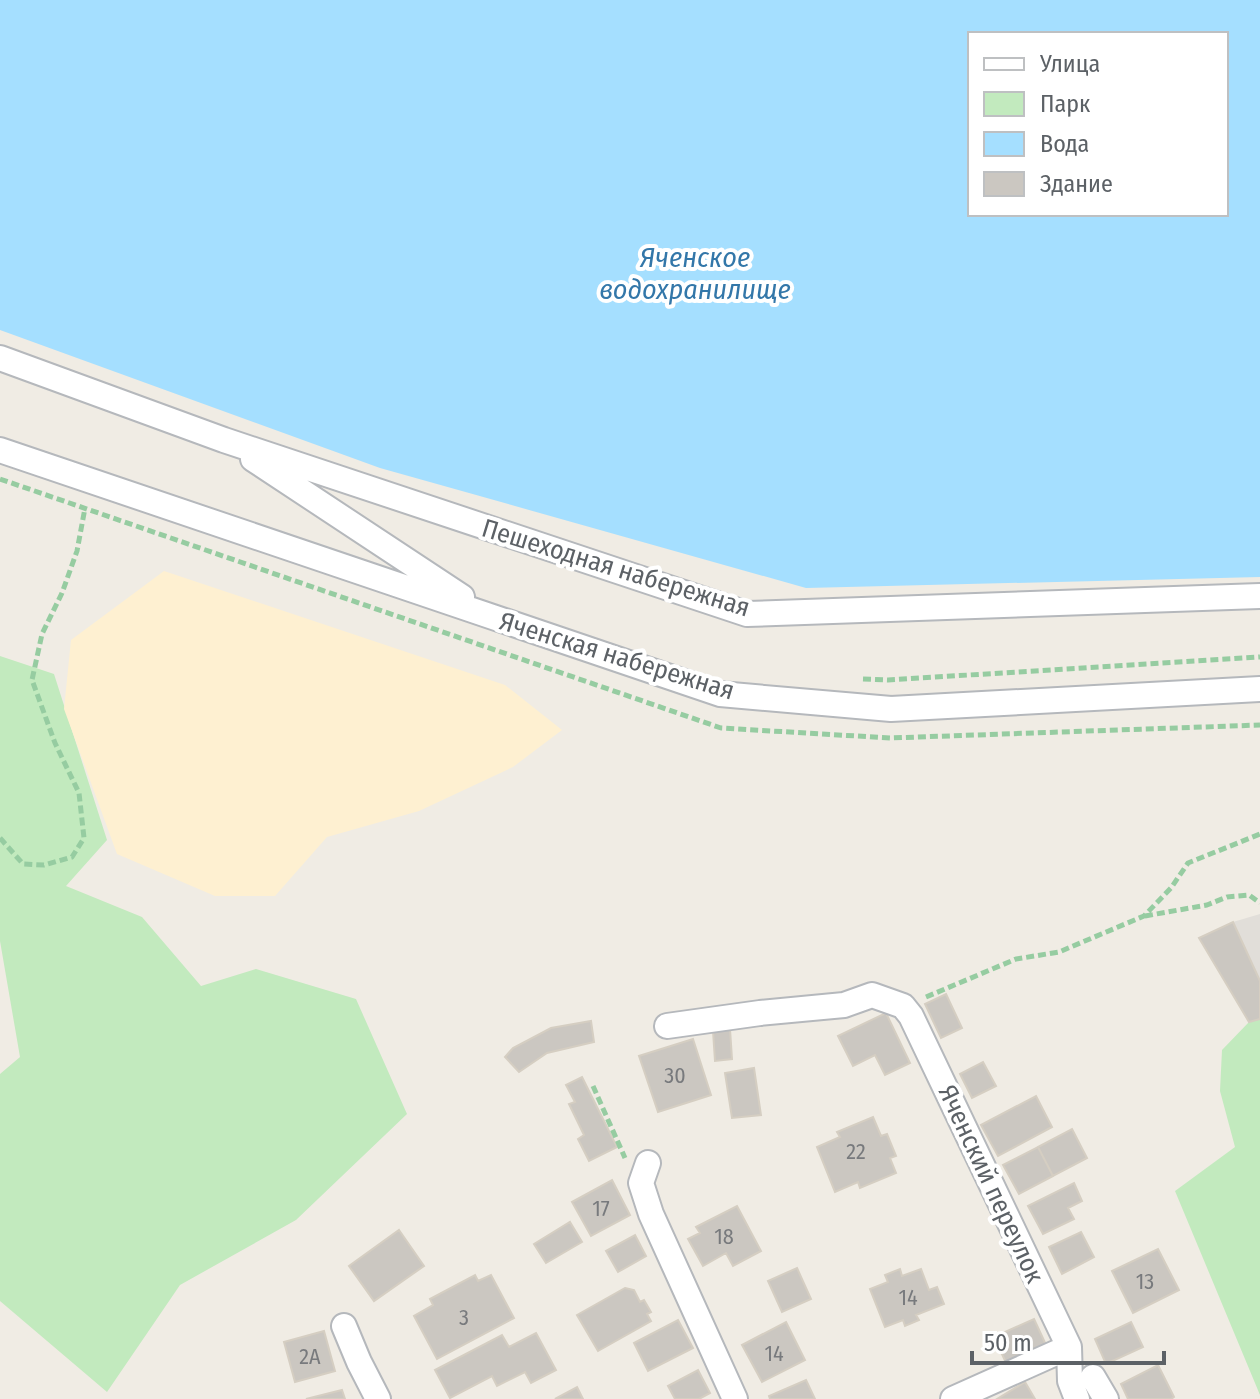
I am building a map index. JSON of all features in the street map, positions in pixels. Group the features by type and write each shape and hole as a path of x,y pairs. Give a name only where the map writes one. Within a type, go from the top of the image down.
{"street":[{"name":"Пешеходная набережная","path":"0,358 224,440 747,614 1260,596"},
{"path":"224,440 489,615"},
{"name":"Яченская набережная","path":"0,450 720,694 891,709 1260,689"},
{"path":"667,1026 844,1005 872,995 903,1006 911,1016"},
{"name":"Яченский переулок","path":"911,1016 1069,1347 1070,1381 1077,1399"},
{"path":"645,1173 651,1214 729,1397"},
{"path":"344,1326 378,1399"},
{"path":"953,1399 1069,1347"},
{"path":"1093,1377 1106,1399"}],"path":[{"path":"0,838 23,864 44,865 72,857 84,838 79,793 55,743 32,680 42,634 62,593 77,551 85,508"},
{"path":"1144,916 1171,888 1188,863 1260,834"},
{"path":"911,1016 924,998 947,988 1016,959 1059,952 1144,916 1207,905 1227,897 1249,895 1260,903"},
{"path":"593,1086 628,1164 645,1173"}],"shaded area":[{"path":"1260,914 1260,1019 1249,1022 1199,938 1233,922"}],"green space":[{"path":"0,656 54,674 107,840 66,886 142,917 201,986 256,969 356,999 407,1114 296,1220 180,1285 107,1392 0,1301 0,1074 20,1057 0,941"},
{"path":"1260,1019 1260,1395 1175,1191 1235,1147 1220,1091 1222,1050 1249,1022"}],"sand":[{"path":"164,571 505,685 562,730 513,767 419,811 327,837 275,896 215,896 117,854 64,709 71,640"}],"water":[{"name":"Яченское водохранилище","path":"0,0 1260,0 1260,577 806,588 380,468 0,330"}],"building":[{"path":"1233,922 1260,981 1260,1019 1249,1022 1199,938"},
{"path":"946,994 962,1028 941,1038 925,1004"},
{"path":"886,1013 910,1063 885,1075 875,1055 853,1066 838,1036"},
{"path":"591,1021 594,1042 547,1053 519,1072 505,1057 513,1048 551,1028"},
{"path":"730,1029 732,1059 715,1061 713,1031"},
{"path":"693,1039 711,1095 658,1112 639,1056"},
{"path":"983,1062 996,1086 972,1098 960,1074"},
{"path":"754,1068 761,1115 732,1118 725,1073"},
{"path":"582,1077 617,1147 589,1161 578,1139 584,1135 569,1104 575,1102 566,1085"},
{"path":"1036,1096 1052,1127 998,1156 981,1125"},
{"path":"873,1117 881,1136 887,1134 896,1156 890,1158 896,1173 860,1188 858,1182 835,1192 817,1147 840,1137 837,1132"},
{"path":"1072,1129 1087,1158 1053,1176 1038,1147"},
{"path":"1038,1147 1053,1176 1019,1194 1003,1165"},
{"path":"612,1180 630,1215 591,1236 572,1202"},
{"path":"1074,1183 1082,1201 1068,1208 1074,1219 1043,1234 1028,1206"},
{"path":"737,1206 761,1251 733,1266 726,1253 703,1266 688,1239 700,1233 696,1227"},
{"path":"570,1222 582,1242 546,1263 534,1244"},
{"path":"399,1230 424,1266 374,1301 349,1266"},
{"path":"1081,1232 1094,1257 1062,1274 1049,1247"},
{"path":"635,1235 646,1256 618,1272 606,1251"},
{"path":"1158,1249 1179,1290 1133,1313 1112,1271"},
{"path":"797,1268 811,1299 782,1312 768,1281"},
{"path":"900,1269 902,1276 921,1269 929,1290 937,1287 944,1304 916,1315 919,1320 905,1326 903,1320 885,1327 870,1289 888,1282 885,1275"},
{"path":"475,1275 478,1281 491,1275 514,1318 437,1359 414,1316 433,1305 430,1299"},
{"path":"625,1288 634,1290 640,1302 644,1300 651,1312 647,1314 651,1321 598,1351 577,1315"},
{"path":"1034,1319 1047,1347 1007,1365 994,1337"},
{"path":"678,1320 693,1348 648,1371 634,1343"},
{"path":"786,1322 805,1360 762,1382 742,1345"},
{"path":"1131,1322 1143,1347 1106,1364 1095,1339"},
{"path":"324,1331 335,1371 295,1382 284,1342"},
{"path":"536,1333 556,1370 531,1383 525,1372 497,1386 492,1376 450,1398 435,1370 502,1335 509,1347"},
{"path":"1158,1365 1174,1397 1128,1399 1121,1384"},
{"path":"698,1370 710,1393 699,1399 675,1399 668,1386"},
{"path":"806,1380 815,1399 770,1399 769,1396"},
{"path":"1025,1382 1035,1399 997,1399"},
{"path":"577,1387 583,1399 555,1399"},
{"path":"342,1390 345,1399 306,1399"}]}
